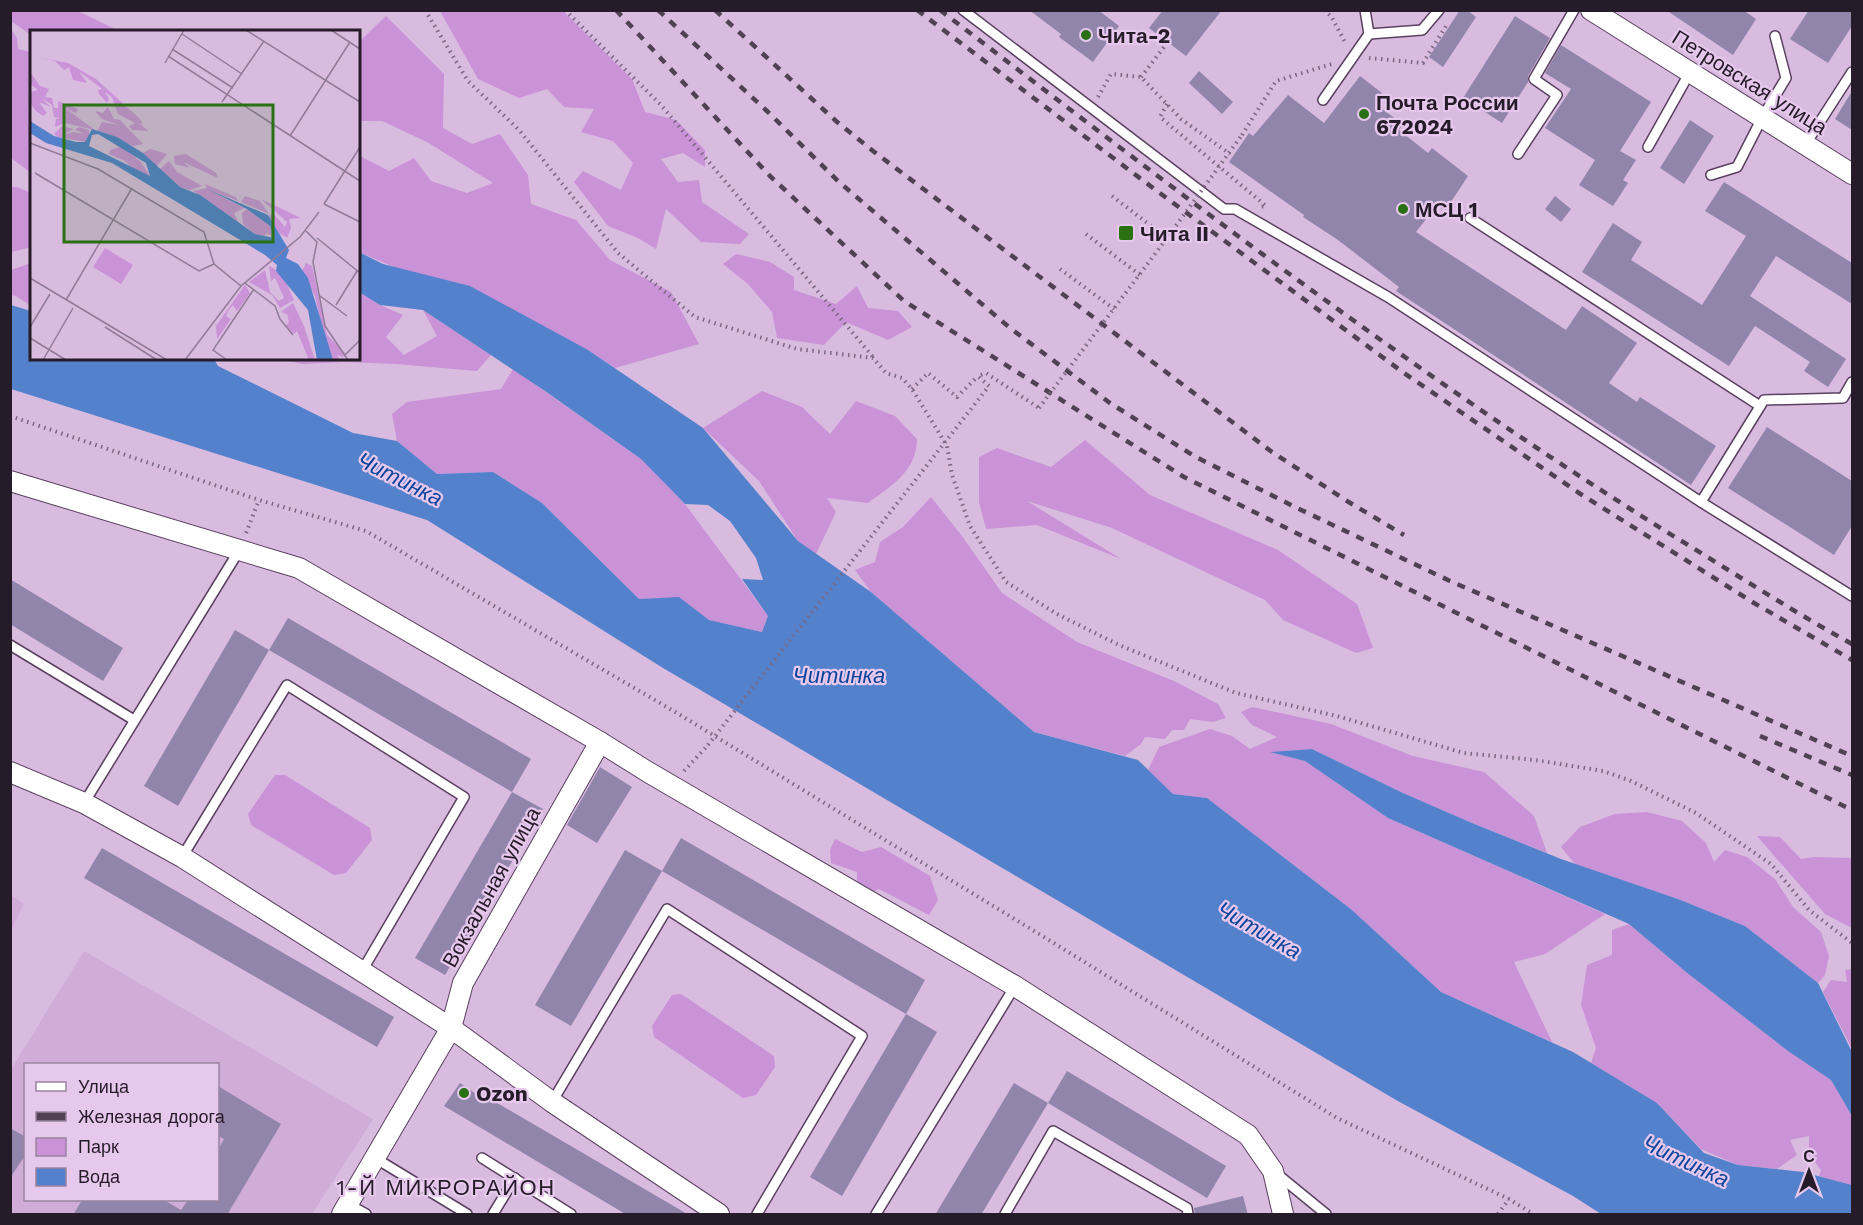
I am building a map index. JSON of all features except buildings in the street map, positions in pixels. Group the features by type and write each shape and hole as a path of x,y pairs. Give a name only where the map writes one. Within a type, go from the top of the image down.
{"street":[{"name":"Петровская улица","path":"1591,10 1852,174"},
{"path":"10,481 299,568 1015,986 1248,1135 1273,1171 1283,1215"},
{"name":"Вокзальная улица","path":"345,1209 451,1028 463,983 600,742"},
{"path":"10,772 84,803 182,857 451,1028 552,1102 719,1215"}],"lane":[{"path":"963,10 1224,209 1235,209 1388,297 1701,502 1852,596"},
{"path":"1323,100 1369,34 1365,10"},
{"path":"1369,34 1422,30 1439,10"},
{"path":"1518,154 1557,95 1534,79 1574,10"},
{"path":"1711,175 1737,167 1786,78 1775,36"},
{"path":"1648,147 1690,72"},
{"path":"1805,145 1852,74"},
{"path":"1470,218 1760,406"},
{"path":"1701,502 1764,400 1843,398 1852,382"},
{"path":"84,803 240,549"},
{"path":"10,645 134,720"},
{"path":"182,857 287,685 464,797 362,971"},
{"path":"552,1102 667,909 861,1036 757,1215"},
{"path":"876,1215 1015,986"},
{"path":"1005,1215 1053,1131 1186,1208 1188,1215"},
{"path":"375,1158 467,1215"},
{"path":"482,1158 572,1215"},
{"path":"1273,1171 1326,1215"},
{"path":"493,1215 515,1178"},
{"path":"345,1209 366,1215"}],"path":[{"path":"425,10 468,81 519,130 618,253 695,317 797,349 873,358"},
{"path":"565,10 661,105 886,373 902,378 912,389 947,446 952,475 970,526 1006,582 1057,614 1119,645 1236,693 1337,716 1464,753 1535,760 1603,771 1630,781 1696,813 1771,864 1809,910 1852,943"},
{"path":"1324,10 1331,16 1353,57"},
{"path":"912,389 928,373 957,397 978,376 986,373 1039,408 1230,154 1276,81 1353,57 1423,63 1450,19"},
{"path":"1168,42 1141,77 1181,119 1230,154"},
{"path":"1167,104 1160,117 1266,206 1235,209"},
{"path":"1112,196 1167,238"},
{"path":"1086,234 1140,275"},
{"path":"1060,268 1114,309"},
{"path":"684,771 708,745 989,386 978,376"},
{"path":"10,416 259,500 366,531 676,713 1337,1118 1509,1199 1533,1215"},
{"path":"240,549 259,500"},
{"path":"1498,1215 1509,1199"}],"shaded area":[{"path":"11,895 24,904 11,930"},
{"path":"84,951 373,1119 312,1214 11,1214 10,1071"}],"green space":[{"path":"10,11 78,11 117,30 30,30 30,34 11,21"},
{"path":"440,11 563,11 632,79 645,112 676,120 705,150 705,167 683,153 661,159 678,182 699,180 702,202 749,234 740,244 701,242 666,209 656,249 638,238 608,226 574,182 583,171 621,190 633,163 613,141 581,132 594,109 564,107 547,89 519,98 478,79"},
{"path":"386,16 444,74 443,128 472,144 500,134 528,175 531,204 576,220 610,260 671,292 699,344 615,368 588,350 360,252 360,156 389,171 414,158 431,181 467,193 493,183 427,142 382,121 360,121 360,41"},
{"path":"11,29 17,38 18,49 30,52 30,172 11,158"},
{"path":"11,187 17,187 30,193 30,247 11,252"},
{"path":"736,254 770,262 794,277 794,290 836,304 857,286 868,308 898,311 912,327 888,340 846,322 824,345 777,338 772,312 748,284 723,264"},
{"path":"30,264 30,305 16,296 10,295 11,270"},
{"path":"360,293 403,315 386,337 404,355 437,336 423,310 491,355 477,371 396,364 344,362 302,364 284,360 360,360"},
{"path":"513,369 641,459 685,504 768,616 762,632 709,620 679,598 639,599 542,503 493,472 437,474 397,441 392,414 407,402 501,389"},
{"path":"762,391 802,407 830,434 856,401 895,416 917,439 913,460 908,469 894,484 868,503 827,498 836,512 816,554 798,541 759,481 703,428"},
{"path":"1085,440 1150,495 1278,550 1357,604 1373,648 1356,653 1283,620 1265,600 1112,528 1027,501 1121,559 1037,525 986,529 979,502 979,457 997,448 1051,467"},
{"path":"931,497 1002,593 1077,642 1174,681 1218,704 1226,718 1213,722 1190,719 1184,730 1172,730 1165,739 1145,737 1141,744 1125,756 1034,732 871,592 855,570 875,562 880,542 903,527"},
{"path":"1252,707 1331,724 1413,756 1484,772 1534,816 1547,853 1403,793 1312,749 1272,752 1305,761 1388,818 1605,914 1545,954 1514,962 1552,1042 1441,992 1352,910 1207,798 1173,794 1148,770 1159,747 1210,729 1232,736 1250,749 1277,737 1252,725 1241,712"},
{"path":"275,775 285,775 370,828 372,840 346,873 334,875 251,825 248,814"},
{"path":"1647,812 1682,821 1706,843 1714,862 1725,850 1747,857 1775,879 1793,907 1821,932 1829,956 1825,975 1818,983 1745,926 1678,899 1575,864 1561,847 1580,827 1615,814"},
{"path":"1757,836 1780,837 1801,859 1852,858 1852,928 1825,914"},
{"path":"835,839 862,852 881,847 930,876 938,900 929,915 879,889 870,893 857,885 857,872 831,863 830,850"},
{"path":"1629,924 1686,972 1788,1051 1831,1080 1852,1116 1852,1185 1819,1176 1821,1170 1809,1155 1809,1136 1790,1140 1797,1155 1777,1169 1738,1165 1701,1149 1657,1103 1591,1063 1596,1048 1581,1005 1587,965 1612,955 1612,930"},
{"path":"1852,969 1852,1049 1823,992 1831,980 1847,982 1845,970"},
{"path":"681,994 774,1056 775,1067 756,1095 743,1098 654,1037 652,1026 672,995"}],"water":[{"name":"Читинка","path":"360,252 383,264 470,286 588,350 703,428 798,541 871,592 1034,732 1138,760 1173,794 1207,798 1352,910 1441,992 1573,1052 1657,1103 1704,1153 1738,1165 1803,1172 1852,1185 1852,1214 1601,1214 1573,1196 1396,1100 663,668 427,520 11,389 11,305 30,311 30,360 215,360 218,366 353,433 397,441 437,474 493,472 542,503 639,599 679,597 709,620 762,632 768,616 742,579 763,580 756,558 730,521 708,505 685,504 641,459 545,391 423,310 380,305 360,293"},
{"path":"1312,749 1472,823 1561,859 1678,899 1745,926 1818,983 1852,1052 1852,1116 1831,1080 1788,1051 1686,972 1629,924 1388,818 1305,761 1270,752"}],"railway":[{"path":"616,10 770,176 904,301 1184,477 1852,810"},
{"path":"658,10 768,112 839,182 1010,328 1110,403 1194,456 1450,581 1852,756"},
{"path":"715,10 836,121 873,151 1272,452 1404,535"},
{"path":"917,10 1404,373 1579,493 1754,603 1852,660"},
{"path":"940,10 1210,215 1393,349 1580,476 1785,605 1852,644"},
{"path":"1760,736 1852,775"}],"place":[{"name":"Чита-2","path":"1086,35"},
{"name":"Почта России 672024","path":"1364,114"},
{"name":"МСЦ 1","path":"1403,209"},
{"name":"Чита II","path":"1126,233"},
{"name":"Ozon","path":"464,1093"}],"district":[{"name":"1-Й МИКРОРАЙОН","path":"446,1187"}]}
